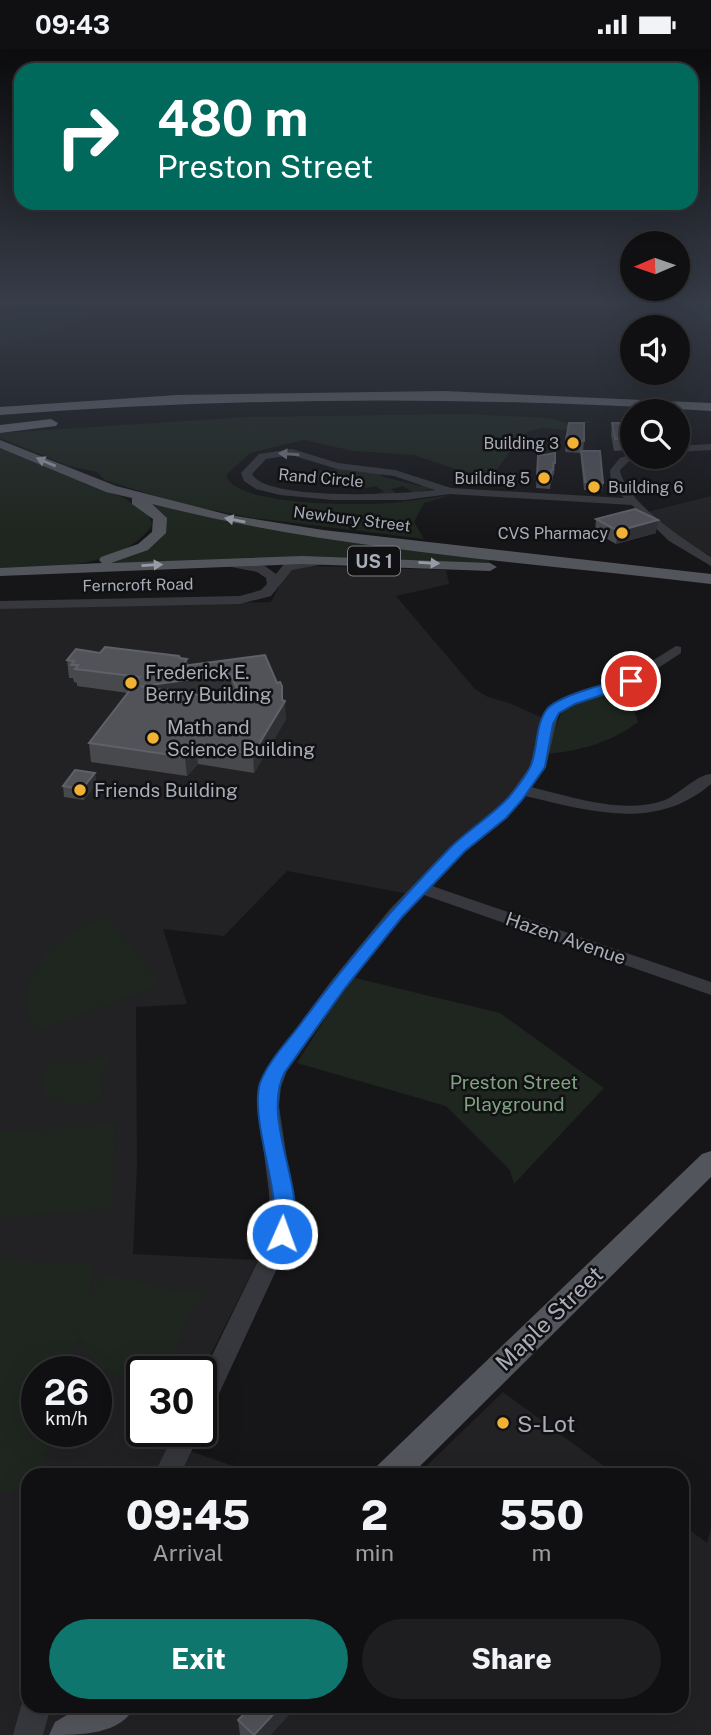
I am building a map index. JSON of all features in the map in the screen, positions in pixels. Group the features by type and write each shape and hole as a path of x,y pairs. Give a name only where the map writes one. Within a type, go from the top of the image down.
{"highway":[{"path":"0,398 89,401 464,396 711,407"},
{"path":"0,411 222,398"},
{"path":"0,427 95,418 374,408 620,416"},
{"path":"690,420 711,421"}],"main road":[{"name":"Newbury Street","path":"0,444 92,482 180,508 267,526 711,579"},
{"path":"35,571 112,559 143,547 159,533 161,523 152,509 92,482"},
{"name":"Newbury Street","path":"0,572 223,562 323,561 506,568 711,589"},
{"name":"Maple Street","path":"396,1468 711,1161"},
{"path":"68,1735 105,1713"}],"street":[{"path":"690,448 711,447"},
{"name":"Rand Circle","path":"450,491 389,472 337,466 292,452 263,456 246,474 248,479 260,487 288,493 387,498 450,491 634,502"},
{"path":"620,467 615,475 617,485 673,537 705,559 703,571 680,576"},
{"name":"Ferncroft Road","path":"0,605 240,600 266,593 288,567 323,561"},
{"path":"223,562 265,571 272,577 273,586"},
{"path":"217,1371 282,1234 284,1205 269,1117 270,1083 339,984 396,913 459,848 501,815 522,790 538,767 547,724 553,711 571,701 623,685 676,650"},
{"path":"522,790 604,807 647,810 683,800 695,793 708,778"},
{"name":"Hazen Avenue","path":"421,888 711,989"},
{"path":"170,1468 180,1447"},
{"path":"28,1735 34,1713"}],"shaded area":[{"path":"711,496 711,556 675,535 647,512"},
{"path":"311,566 446,570 449,584 396,596 475,689 488,697 543,718 535,760 504,805 409,894 287,871 224,936 163,929 187,1004 136,1007 137,1167 133,1254 258,1260 210,1356 126,1356 126,1447 178,1447 239,1468 21,1468 21,1713 689,1713 689,1530 707,1543 711,1528 711,1735 0,1735 0,608 271,602 288,570"},
{"name":"S-Lot","path":"503,1392 606,1468 424,1468"}],"green space":[{"path":"466,414 548,418 567,423 593,421 564,430 544,428 529,431 508,447 511,450 496,471 496,483 414,455 353,451 304,440 250,453 226,475 233,484 246,491 308,502 382,504 451,495 424,503 414,522 424,539 253,518 181,504 105,480 97,472 69,466 0,438 0,433 248,417"},
{"path":"0,448 124,498 149,515 152,525 139,540 122,551 103,558 61,566 0,568"},
{"path":"320,470 354,470 355,473 382,473 380,476 420,486 426,484 425,486 432,489 414,493 403,486 391,489 397,494 372,494 384,492 376,486 366,488 316,481"},
{"path":"149,503 275,530 491,557 489,564 108,564 160,536"},
{"path":"609,692 621,695 628,701 638,722 595,744 547,754 565,701"},
{"path":"110,917 160,985 37,1031 28,1012 26,993 31,975 42,958 56,944 92,922"},
{"name":"Preston Street Playground","path":"351,977 500,1013 604,1088 514,1184 510,1170 446,1106 297,1063"},
{"path":"102,1056 108,1057 110,1062 103,1068 102,1099 85,1104 66,1104 50,1098 45,1091 41,1082 49,1064 93,1061"},
{"path":"115,1124 112,1209 0,1218 0,1132"},
{"path":"0,1260 95,1265 88,1293 106,1275 187,1292 198,1288 206,1295 202,1302 194,1304 173,1356 126,1356 126,1378 112,1373 112,1356 91,1356 79,1331 72,1356 21,1356 21,1447 49,1447 43,1468 21,1468 21,1492 0,1491"}],"building":[{"path":"569,423 584,423 584,441 566,440"},
{"path":"612,423 620,423 620,439 615,439"},
{"path":"581,451 600,451 603,483 585,482"},
{"path":"555,453 551,476 537,476 538,456"},
{"path":"635,509 658,520 618,531 596,519"},
{"path":"105,647 179,656 187,659 182,666 265,655 277,683 280,682 282,686 282,700 285,701 253,754 196,745 185,757 89,743 140,677 75,669 78,665 71,665 74,661 67,660 76,649 100,653","holes":["231,674 242,701 142,687 142,686"]},
{"path":"75,770 95,773 82,789 63,786"},
{"path":"245,1713 274,1713 254,1735 238,1720"}],"place":[{"name":"Building 3","path":"573,443"},
{"name":"Building 5","path":"544,478"},
{"name":"Building 6","path":"594,487"},
{"name":"CVS Pharmacy","path":"622,533"},
{"name":"Frederick E. Berry Building","path":"131,683"},
{"name":"Math and Science Building","path":"153,738"},
{"name":"Friends Building","path":"80,790"},
{"name":"S-Lot","path":"503,1423"}],"route":[{"path":"282,1234 284,1205 274,1155 268,1096 270,1083 277,1069 339,984 396,913 459,848 501,815 517,796 538,767 547,724 553,711 560,705 631,681"}]}
